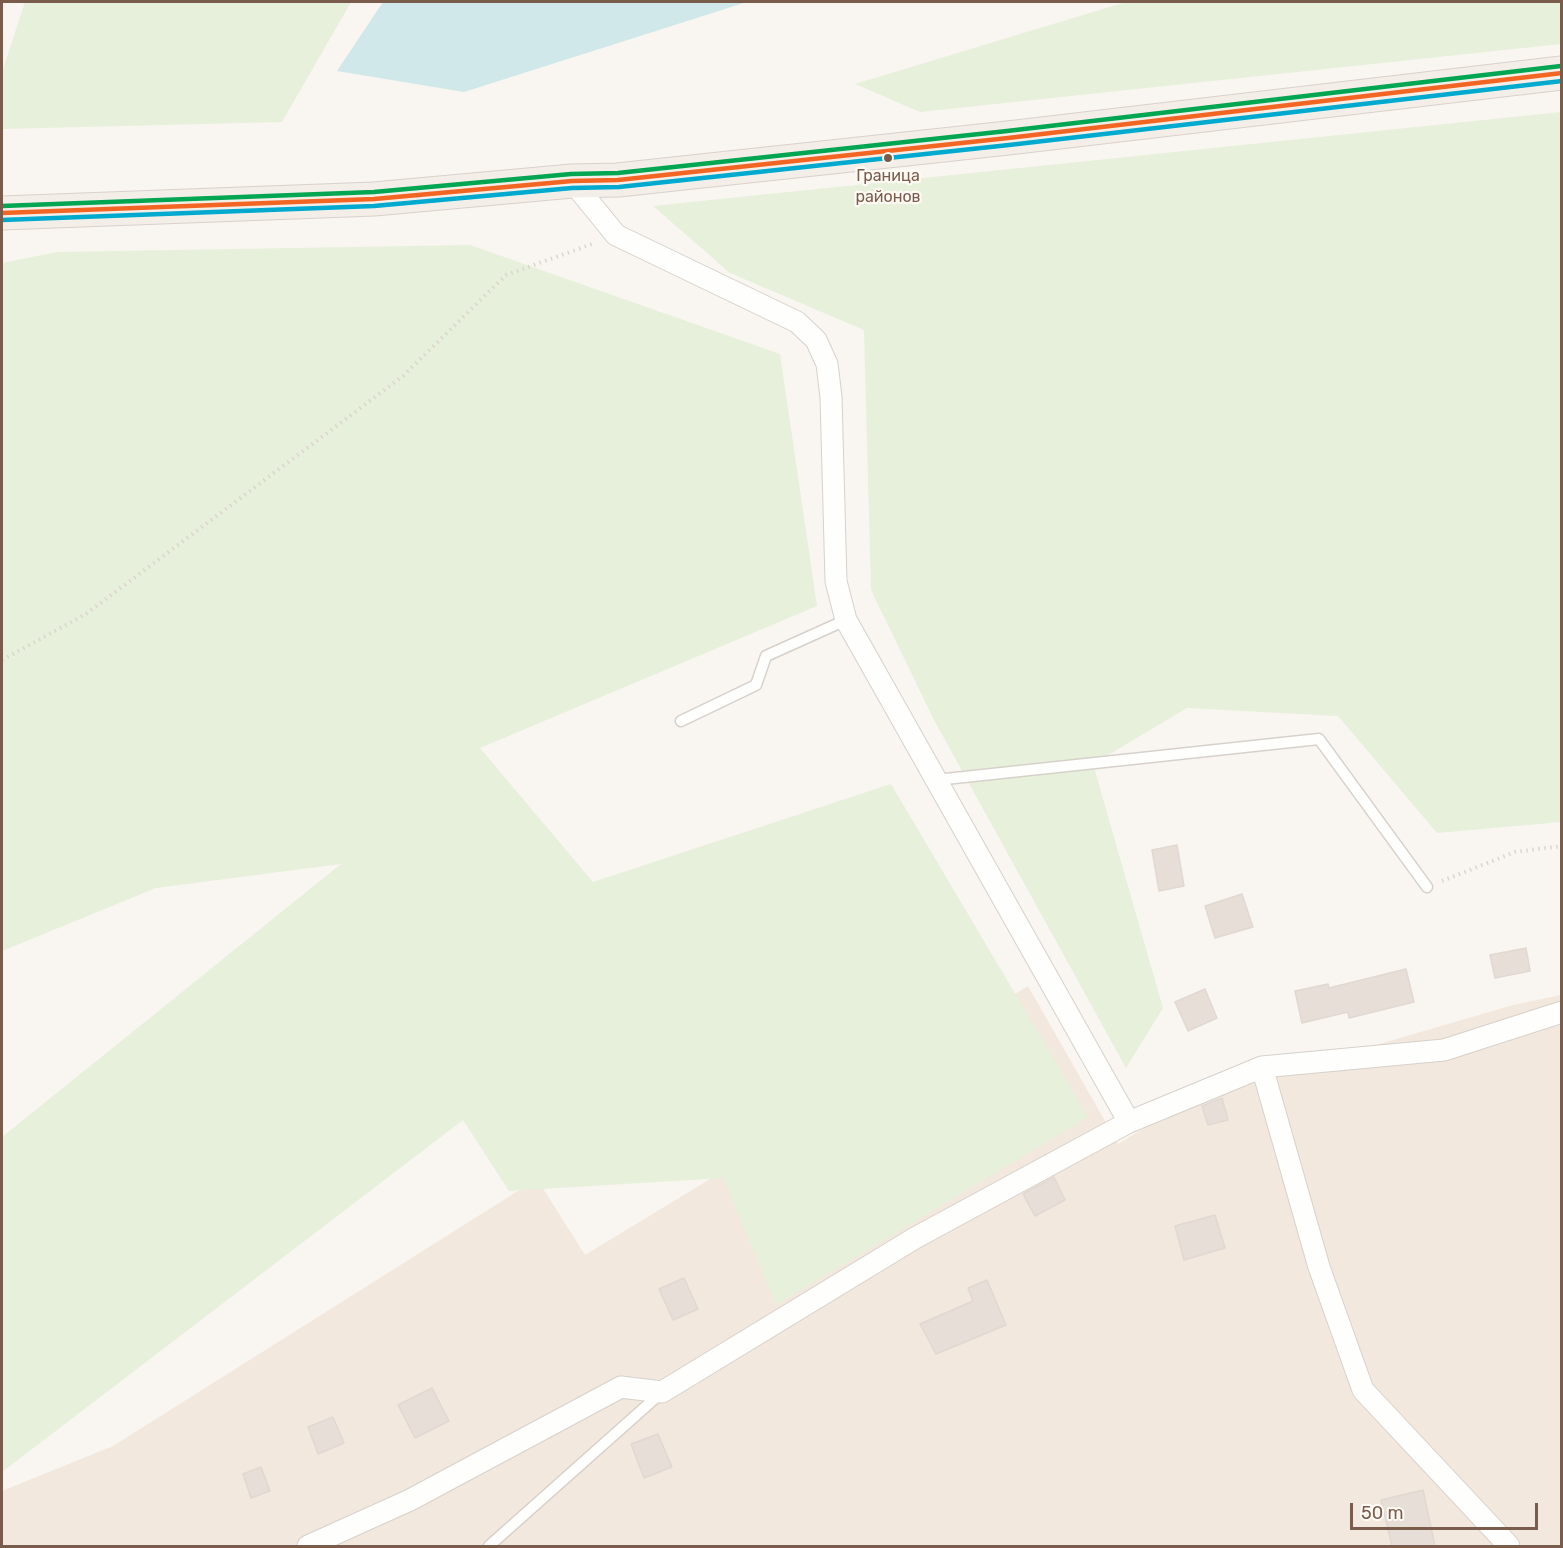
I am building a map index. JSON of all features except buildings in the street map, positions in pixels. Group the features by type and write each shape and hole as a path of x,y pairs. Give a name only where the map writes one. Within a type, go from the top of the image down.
{"main road":[{"path":"2,213 374,199 572,181 618,180 997,140 1562,73"}],"street":[{"path":"572,181 616,235 797,321 816,340 827,364 831,397 836,581 846,620 1129,1122"},
{"path":"308,1546 410,1500 621,1387 662,1392 915,1238 1129,1122 1262,1066 1444,1050 1562,1012"},
{"path":"1262,1066 1319,1267 1363,1389 1509,1546"}],"lane":[{"path":"681,721 756,685 766,657 846,620"},
{"path":"936,780 1319,739 1428,887"},
{"path":"489,1546 662,1392"}],"path":[{"path":"2,660 86,614 403,376 506,275 616,235"},
{"path":"1428,887 1515,852 1562,846"}],"shaded area":[{"path":"1028,986 1118,1144 1194,1098 1513,1005 1561,995 1561,1546 2,1546 2,1491 113,1446 537,1179 585,1255"}],"green space":[{"path":"25,2 351,2 282,122 2,129 2,72"},
{"path":"1126,2 1561,2 1561,44 920,112 855,84"},
{"path":"1561,112 1561,822 1437,833 1338,716 1187,708 1093,764 1163,1008 1126,1068 934,720 871,590 864,330 730,273 653,206"},
{"path":"470,245 780,354 817,606 480,748 593,882 891,784 1088,1117 776,1305 723,1178 509,1191 463,1120 2,1472 2,1137 341,864 156,888 2,951 2,263 57,252"}],"water":[{"path":"383,2 747,2 464,92 337,71"}],"transit line":[{"path":"2,206 374,192 571,174 618,173 1007,131 1561,66"},
{"path":"2,213 374,199 572,181 618,180 1008,138 1562,73"},
{"path":"2,220 374,206 572,188 619,187 1009,145 1562,81"}],"place":[{"name":"Граница районов","path":"888,158"}]}
